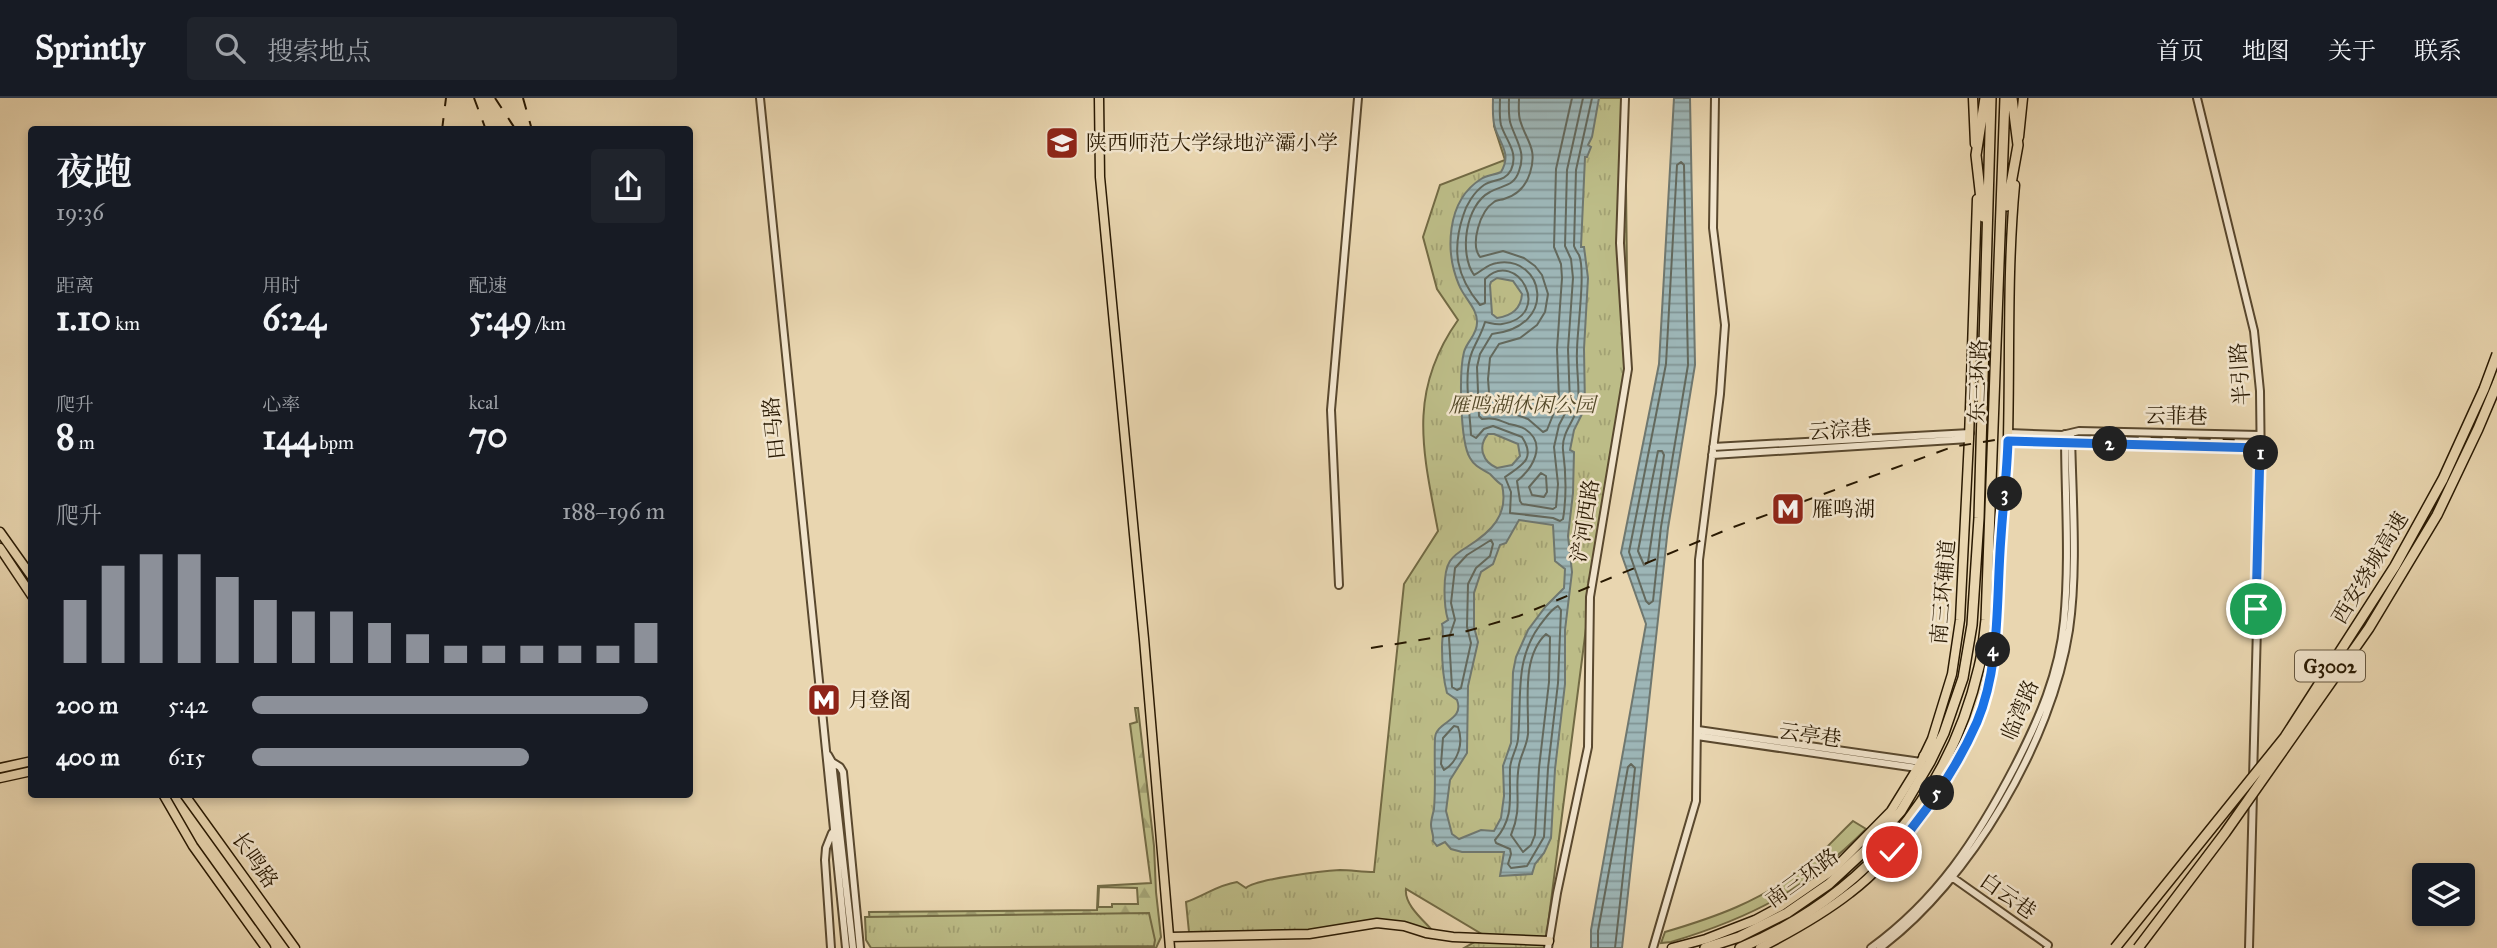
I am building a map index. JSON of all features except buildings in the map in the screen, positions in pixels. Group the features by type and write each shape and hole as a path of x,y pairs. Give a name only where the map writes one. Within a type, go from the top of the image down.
{"highway":[{"path":"1985,98 1976,155 1987,247"},
{"name":"东三环路","path":"1968,656 1979,518 1991,98"},
{"name":"东三环路","path":"1980,666 1986,620 2005,98"},
{"path":"2001,253 2018,145 2012,98"},
{"name":"西安绕城高速","path":"2115,948 2285,737 2380,589 2443,479 2497,354"},
{"name":"西安绕城高速","path":"2138,948 2225,833 2369,628 2437,515 2497,384"},
{"name":"南三环路","path":"1705,948 1765,926 1829,884 1871,845 1940,741 1963,678 1968,656"},
{"name":"南三环路","path":"1740,948 1816,909 1849,885 1913,821 1954,741 1980,666"},
{"path":"1921,762 1940,741"},
{"path":"1929,789 1955,764"}],"main road":[{"path":"1099,98 1100,177 1170,948"},
{"name":"南三环辅道","path":"1672,948 1730,931 1781,906 1833,870 1896,811 1932,739 1952,674 1962,595 1978,208 1973,98"},
{"path":"1759,948 1806,924 1853,892 1913,821 1955,764 1977,721 1992,662 1998,606 2008,437 2012,208 2023,98"},
{"path":"0,532 28,571"},
{"path":"0,548 28,590"},
{"path":"0,768 28,762"},
{"path":"0,778 28,772"},
{"name":"长鸣路","path":"165,798 193,846 266,948"},
{"name":"长鸣路","path":"187,798 295,948"},
{"path":"1170,937 1309,934 1377,923 1453,937 1548,944"}],"street":[{"name":"田马路","path":"760,98 833,831 841,864 853,948"},
{"path":"1339,586 1331,410 1358,98"},
{"name":"浐河西路","path":"1548,944 1588,747 1590,597 1628,369 1619,243 1625,98"},
{"path":"1653,948 1696,801 1699,561 1725,325 1713,228 1715,98"},
{"name":"半引路","path":"2197,98 2254,331 2260,391 2249,948"},
{"name":"云菲巷","path":"2008,437 2260,435"},
{"name":"云淙巷","path":"1713,451 1970,436"},
{"name":"云菲巷","path":"2068,438 2260,448"},
{"name":"临湾路","path":"1880,948 1915,918 1950,876 1997,799 2035,727 2054,675 2064,622 2068,438"},
{"path":"1698,733 1921,762"},
{"name":"田马路","path":"827,753 832,762 846,948"},
{"path":"832,762 840,766 843,772 860,948"},
{"path":"831,948 825,860 826,848 833,831"},
{"name":"临湾路","path":"1871,948 1904,921 1950,876"},
{"name":"白云巷","path":"1950,876 2048,946"}],"green space":[{"name":"雁鸣湖休闲公园","path":"1496,98 1625,98 1628,364 1590,597 1545,948 1464,948 1485,936 1406,889 1411,906 1432,930 1374,920 1311,930 1189,932 1186,902 1223,886 1237,882 1246,888 1276,879 1331,871 1374,872 1404,584 1438,531 1424,448 1425,397 1431,372 1442,346 1458,320 1437,289 1423,237 1440,185 1505,160 1494,126"},
{"path":"1135,708 1138,708 1154,846 1161,937 1156,948 872,948 869,912 1097,910 1098,886 1151,883 1130,724 1137,722","holes":["1099,887 1137,888 1138,904 1098,907"]},
{"path":"1853,821 1866,829 1799,885 1753,911 1727,922 1661,943 1665,932 1736,907 1786,881 1815,858"},
{"path":"1149,913 1154,946 871,948 866,940 865,917"}],"water":[{"path":"1493,98 1599,98 1588,145 1591,147 1585,157 1581,247 1584,247 1588,278 1584,349 1585,408 1574,430 1570,450 1574,452 1568,536 1572,572 1565,630 1565,684 1555,769 1551,838 1532,874 1500,876 1504,852 1462,852 1451,849 1445,842 1437,846 1433,841 1431,825 1435,800 1435,738 1440,728 1454,717 1458,707 1457,700 1447,693 1443,670 1442,624 1448,620 1445,599 1447,566 1460,551 1490,529 1503,505 1502,485 1472,461 1464,437 1461,406 1462,361 1465,348 1475,331 1477,318 1454,272 1451,243 1455,214 1461,200 1481,179 1501,172 1504,166 1504,149 1494,124","holes":["1497,278 1513,281 1522,294 1520,304 1514,311 1497,318 1492,314 1490,285","1488,434 1518,444 1520,456 1512,465 1497,468 1488,462 1482,449","1519,520 1553,525 1555,561 1565,569 1564,588 1528,630 1516,657 1513,672 1511,743 1503,766 1504,796 1501,818 1494,831 1481,830 1459,839 1452,834 1446,811 1450,780 1467,753 1468,686 1478,642 1474,627 1474,593 1481,572 1493,564 1500,545 1506,543"]},
{"path":"1674,98 1690,98 1695,365 1668,528 1622,948 1591,948 1591,930 1646,624 1621,553 1659,364"}],"railway":[{"path":"442,126 446,98"},
{"path":"474,98 484,126"},
{"path":"495,98 513,126"},
{"path":"523,98 531,126"},
{"path":"1371,648 1457,634 1519,616 1731,528 1952,447 2001,439 2082,437 2237,440"}],"place":[{"name":"陕西师范大学绿地浐灞小学","path":"1062,143"},
{"name":"雁鸣湖","path":"1788,509"},
{"name":"月登阁","path":"824,700"}],"route":[{"path":"1892,852 1917,824 1952,771 1977,721 1985,693 1992,662 1998,606 2008,441 2260,448 2256,609"}]}
